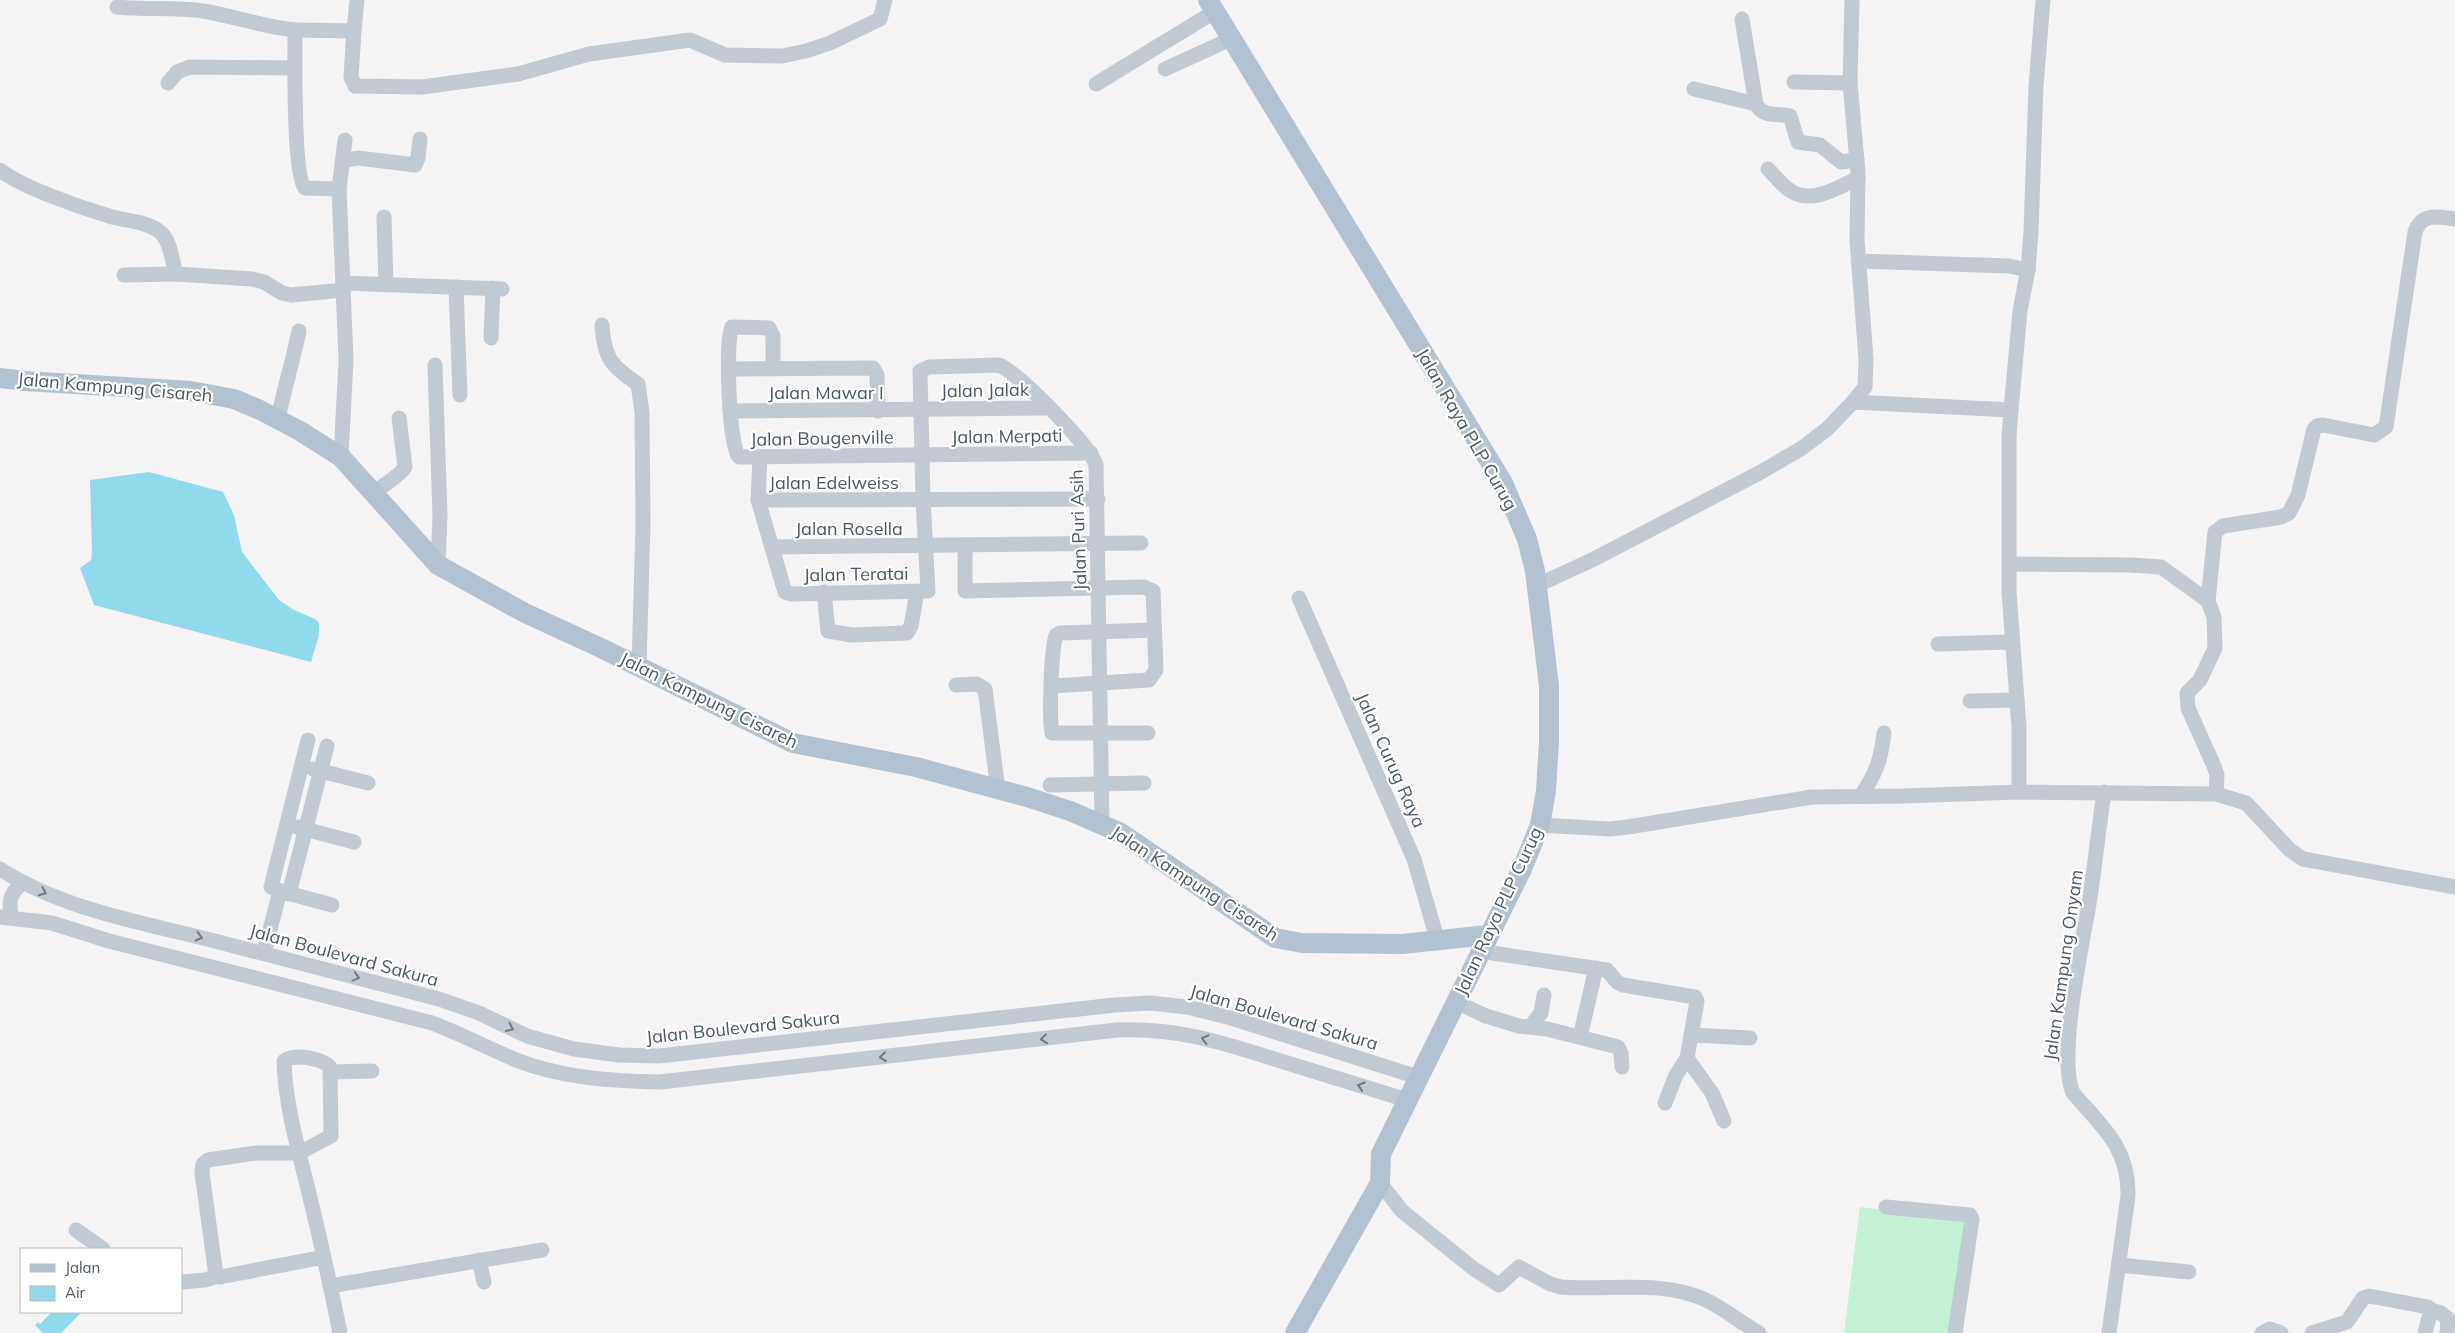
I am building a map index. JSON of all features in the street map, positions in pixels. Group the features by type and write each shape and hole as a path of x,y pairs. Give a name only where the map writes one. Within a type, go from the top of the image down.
{"main road":[{"name":"Jalan Raya PLP Curug","path":"1211,6 1503,483 1527,539 1538,585 1549,709 1548,768 1540,824 1522,869 1381,1154 1380,1183 1295,1333"},
{"name":"Jalan Kampung Cisareh","path":"0,378 213,394 234,399 278,419 341,457 375,492 414,540 438,565 525,613 793,743 916,767 1048,804 1102,824 1127,838 1275,938 1302,943 1402,944 1485,941"}],"street":[{"path":"357,0 351,77 356,86 422,87 518,74 589,54 690,40 725,55 782,56 830,43 880,19 885,0"},
{"path":"1538,585 1761,472 1815,439 1853,402 1864,386 1866,375 1858,261 1858,178 1850,83 1852,0"},
{"path":"2019,792 2017,700 2012,642 2009,564 2009,447 2020,311 2028,270 2032,232 2036,86 2042,0"},
{"path":"1096,84 1211,6"},
{"path":"117,7 141,10 191,10 276,28 295,30 354,31"},
{"path":"1742,19 1756,104 1761,113 1790,116 1798,142 1820,145 1841,162 1857,160"},
{"path":"295,30 294,68 298,159 302,184 305,188 339,189"},
{"path":"1165,69 1231,39"},
{"path":"168,83 177,72 190,67 294,68"},
{"path":"1794,82 1850,83"},
{"path":"1694,90 1756,104"},
{"path":"342,161 358,158 415,165 418,158 420,138"},
{"path":"341,457 346,360 339,189 345,140"},
{"path":"1768,169 1788,190 1811,196 1822,195 1858,178"},
{"path":"0,170 33,187 75,204 110,216 152,226 162,233 176,274"},
{"path":"2216,794 2217,775 2188,708 2186,699 2187,693 2200,680 2215,648 2214,618 2208,601 2215,532 2223,526 2281,517 2289,513 2298,495 2314,429 2317,426 2322,425 2374,435 2386,427 2400,344 2406,280 2415,232 2424,218 2431,216 2455,219"},
{"path":"384,217 386,285"},
{"path":"1858,261 2009,266 2028,270"},
{"path":"124,275 176,274 252,279 264,282 282,293 291,295 344,287 386,285 497,288 491,338"},
{"path":"456,287 460,395"},
{"path":"602,325 604,343 609,359 616,369 638,384 642,412 643,524 639,667"},
{"path":"730,411 730,328 735,326 769,328 773,336 773,369"},
{"path":"278,419 286,376 292,362 299,331"},
{"path":"435,365 440,516 438,565"},
{"name":"Jalan Puri Asih","path":"824,592 828,631 852,635 907,633 912,626 923,591 925,546 920,371 929,367 999,365 1049,408 1091,453 1096,465 1101,633 1100,734 1103,783 1102,824"},
{"path":"729,369 873,368 877,374 878,411"},
{"path":"1853,402 2011,410"},
{"name":"Jalan Jalak","path":"922,410 1049,408"},
{"name":"Jalan Mawar I","path":"730,411 922,410"},
{"name":"Jalan Bougenville","path":"730,411 736,455 760,458 923,455"},
{"path":"375,492 402,472 405,467 399,418"},
{"name":"Jalan Merpati","path":"923,455 1091,453"},
{"name":"Jalan Edelweiss","path":"760,458 758,500 1098,499"},
{"path":"758,500 772,547"},
{"name":"Jalan Rosella","path":"772,547 1141,543"},
{"path":"965,545 965,591 1099,588 1150,588 1154,591 1154,676 1149,680 1052,686"},
{"name":"Jalan Teratai","path":"772,547 785,592 792,594 923,591"},
{"path":"2009,564 2130,564 2161,567 2208,601"},
{"name":"Jalan Curug Raya","path":"1299,598 1414,860 1438,942"},
{"path":"1148,733 1052,733 1053,643 1056,635 1066,632 1101,633 1154,630"},
{"path":"1938,644 2012,642"},
{"path":"956,685 977,684 986,689 998,790"},
{"path":"1970,701 2017,700"},
{"path":"1861,796 1875,775 1881,755 1884,733"},
{"path":"308,740 270,884 273,888 284,892 332,905"},
{"path":"264,953 305,829 327,746"},
{"path":"302,766 368,783"},
{"path":"1050,785 1144,783"},
{"path":"1540,824 1610,829 1812,797 2019,792 2216,794 2246,803 2290,850 2303,859 2455,887"},
{"name":"Jalan Kampung Onyam","path":"2104,792 2094,872 2072,1013 2067,1066 2068,1082 2073,1093 2120,1150 2128,1178 2128,1196 2109,1333"},
{"path":"286,824 354,842"},
{"name":"Jalan Boulevard Sakura","path":"0,869 22,883 61,899 116,916 455,1004 526,1036 574,1049 619,1055 659,1056 1150,1002 1186,1007 1231,1018 1418,1077"},
{"path":"22,883 12,892 5,917 52,924 109,941 432,1023 469,1037 517,1060 569,1074 616,1081 660,1082 958,1048 1149,1029 1182,1033 1223,1043 1407,1100"},
{"path":"1485,941 1492,953 1607,970 1617,982 1623,985 1695,997 1697,1001 1687,1058 1676,1075 1665,1103"},
{"path":"1580,1036 1596,968"},
{"path":"397,1014 402,989"},
{"path":"1530,1027 1541,1014 1544,995"},
{"path":"1456,1002 1486,1016 1530,1027 1580,1036 1618,1047 1621,1053 1622,1067"},
{"path":"956,1023 958,1048"},
{"path":"1692,1035 1750,1038"},
{"path":"218,1276 202,1174 204,1164 208,1160 256,1153 299,1153 331,1136 331,1072 330,1067 320,1060 292,1057 284,1061 299,1153 324,1256 340,1333"},
{"path":"1687,1058 1712,1093 1724,1121"},
{"path":"331,1072 372,1071"},
{"path":"1380,1183 1402,1211 1474,1269 1499,1286 1518,1267 1550,1284 1561,1287 1631,1287 1683,1292 1707,1300 1759,1333"},
{"path":"1886,1207 1970,1215 1972,1219 1955,1333"},
{"path":"76,1230 102,1248"},
{"path":"330,1286 542,1250"},
{"path":"182,1282 205,1280 324,1256"},
{"path":"479,1260 484,1282"},
{"path":"2119,1265 2189,1272"},
{"path":"2312,1333 2347,1322 2367,1297 2423,1306 2441,1313 2448,1319 2447,1333"},
{"path":"2425,1333 2431,1310"},
{"path":"2262,1333 2270,1329 2281,1333"}],"green space":[{"path":"1860,1207 1966,1220 1952,1333 1844,1333"}],"water":[{"path":"149,472 223,492 234,515 242,552 279,600 319,623 319,635 311,662 94,605 80,568 91,560 90,480"},
{"path":"51,1313 81,1313 61,1333 43,1333 35,1325 38,1322 40,1324"}]}
